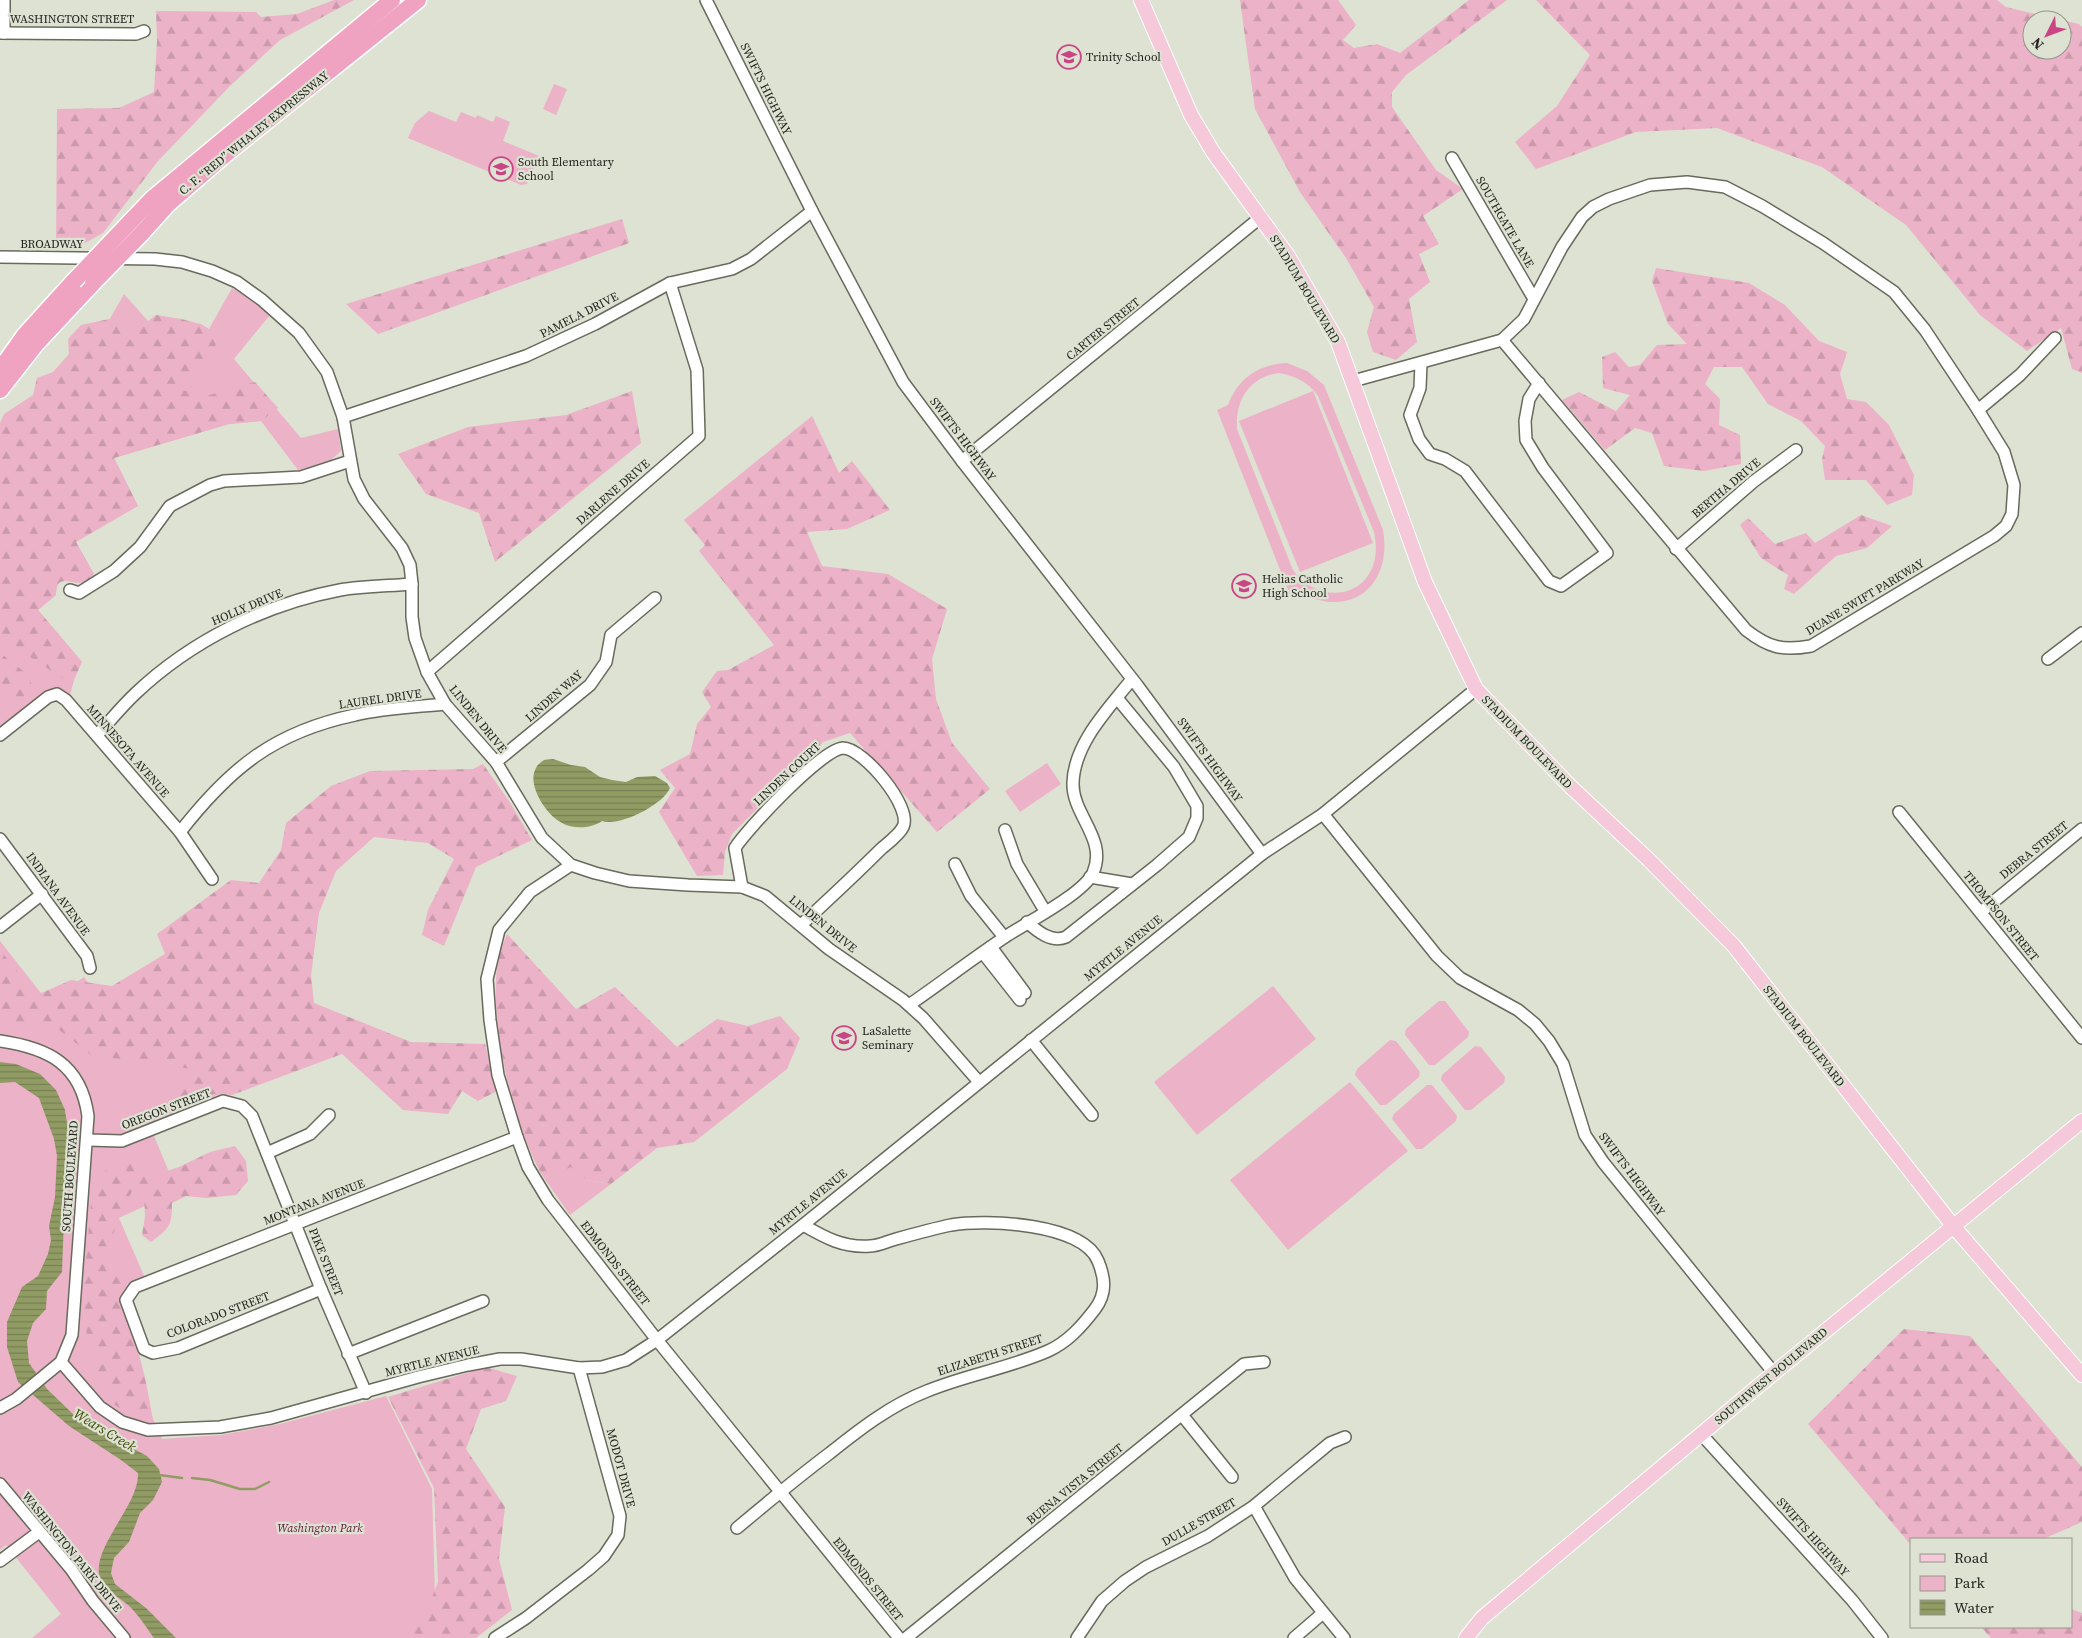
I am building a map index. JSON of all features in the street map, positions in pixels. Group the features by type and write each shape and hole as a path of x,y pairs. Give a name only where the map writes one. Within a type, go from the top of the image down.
{"highway":[{"name":"C. F. “RED” WHALEY EXPRESSWAY","path":"0,390 36,344 93,282 136,227 152,199 392,0"},
{"name":"C. F. “RED” WHALEY EXPRESSWAY","path":"0,370 24,336 74,281 136,227 168,204 226,153 418,0"}],"main road":[{"name":"STADIUM BOULEVARD","path":"1141,0 1191,115 1213,152 1288,256 1338,342 1354,381 1425,582 1476,689 1571,787 1649,860 1734,946 1954,1227 2082,1375"},
{"name":"SOUTHWEST BOULEVARD","path":"1466,1638 1482,1618 1701,1434 2082,1121"}],"street":[{"path":"2,33 4,0"},
{"name":"SWIFTS HIGHWAY","path":"706,0 812,211 903,382 962,461 1132,679 1262,854"},
{"name":"WASHINGTON STREET","path":"2,33 136,34 144,31"},
{"name":"SOUTHGATE LANE","path":"1452,158 1534,299"},
{"name":"DUANE SWIFT PARKWAY","path":"1354,381 1502,340 1524,319 1562,247 1582,217 1593,207 1609,199 1650,185 1687,182 1724,187 1762,206 1822,243 1894,292 1925,330 2004,452 2014,484 2012,514 2006,526 1994,536 1811,646 1788,650 1760,641 1746,630 1676,549 1502,340"},
{"name":"PAMELA DRIVE","path":"343,417 526,356 595,324 670,283 732,268 751,259 812,211"},
{"name":"CARTER STREET","path":"962,461 1261,217"},
{"name":"BROADWAY","path":"0,257 104,258"},
{"name":"LINDEN DRIVE","path":"104,258 155,259 182,262 212,271 247,288 299,333 327,372 343,417 354,479 364,499 402,548 410,565 412,617 415,638 427,672 445,704 496,762 542,838 570,865 630,881 742,887 766,896 829,949 908,1005 923,1018 979,1082"},
{"name":"DARLENE DRIVE","path":"427,672 699,436 697,370 670,283"},
{"path":"1978,410 2020,375 2055,338"},
{"path":"1421,363 1420,388 1410,415 1419,439 1430,454 1445,459 1465,471 1549,581 1561,586 1607,553 1543,468 1526,440 1525,421 1529,399 1539,383"},
{"name":"BERTHA DRIVE","path":"1676,549 1753,482 1796,450"},
{"path":"70,590 79,593 114,571 140,547 170,506 210,484 224,481 300,477 350,461"},
{"name":"HOLLY DRIVE","path":"97,734 136,693 160,672 209,638 243,621 300,600 341,590 412,584"},
{"name":"LINDEN WAY","path":"496,762 590,686 606,662 612,635 655,598"},
{"path":"2048,659 2082,633"},
{"path":"908,1005 1004,937 1077,891 1090,877 1094,871 1097,853 1093,836 1077,804 1072,784 1075,765 1093,730 1132,679"},
{"name":"MYRTLE AVENUE","path":"61,1362 100,1407 122,1422 148,1430 212,1428 254,1421 366,1393 443,1371 500,1359 521,1359 579,1368 602,1367 626,1360 658,1340 1262,854 1323,814 1476,689"},
{"name":"MINNESOTA AVENUE","path":"3,732 48,697 57,694 66,700 180,832 212,879"},
{"path":"1027,922 1036,930 1052,938 1060,940 1066,937 1189,837 1197,818 1197,806 1174,767 1117,698"},
{"name":"LAUREL DRIVE","path":"180,832 198,808 242,764 268,746 293,734 356,714 445,704"},
{"name":"LINDEN COURT","path":"742,887 735,848 744,834 786,791 832,752 842,748 855,751 869,763 895,795 904,814 903,827 854,877 801,925"},
{"name":"THOMPSON STREET","path":"1899,812 2082,1038"},
{"name":"SWIFTS HIGHWAY","path":"1323,814 1437,956 1460,978 1518,1010 1535,1024 1549,1041 1563,1064 1585,1134 1603,1162 1774,1373"},
{"name":"DEBRA STREET","path":"1981,912 2082,829"},
{"path":"1006,830 1017,864 1045,911"},
{"name":"INDIANA AVENUE","path":"0,839 87,956 90,968"},
{"path":"956,864 971,896 1004,937"},
{"name":"EDMONDS STREET","path":"570,865 530,892 499,930 487,980 490,1020 498,1075 528,1167 548,1200 658,1340 899,1638"},
{"path":"1090,877 1132,884"},
{"path":"0,927 42,894"},
{"path":"987,950 1023,996"},
{"path":"1031,1040 1092,1115"},
{"name":"SOUTH BOULEVARD","path":"0,1041 20,1044 48,1053 61,1061 77,1080 86,1098 88,1140 72,1335 61,1362"},
{"name":"OREGON STREET","path":"88,1140 122,1141 224,1102"},
{"name":"PIKE STREET","path":"224,1102 242,1106 252,1116 321,1289 366,1393"},
{"path":"267,1153 310,1134 329,1115"},
{"name":"MONTANA AVENUE","path":"126,1300 135,1287 517,1137"},
{"name":"ELIZABETH STREET","path":"737,1528 780,1491 892,1408 926,1391 1035,1357 1059,1346 1076,1331 1100,1302 1105,1280 1096,1256 1086,1245 1055,1232 1023,1225 994,1222 953,1225 870,1246 834,1242 803,1224"},
{"name":"COLORADO STREET","path":"126,1300 144,1349 153,1353 178,1348 321,1289"},
{"path":"348,1354 483,1301"},
{"path":"0,1408 16,1399 61,1362"},
{"name":"BUENA VISTA STREET","path":"906,1638 1244,1364 1264,1362"},
{"name":"MODOT DRIVE","path":"495,1638 526,1618 588,1570 609,1550 618,1535 620,1516 579,1368"},
{"path":"1182,1415 1232,1476"},
{"name":"SWIFTS HIGHWAY","path":"1701,1434 1852,1600 1882,1638"},
{"name":"DULLE STREET","path":"1077,1638 1102,1601 1125,1581 1146,1567 1208,1536 1254,1506 1330,1443 1345,1437"},
{"name":"WASHINGTON PARK DRIVE","path":"0,1484 72,1569 93,1601 124,1638"},
{"path":"1254,1506 1295,1578 1344,1638"},
{"path":"0,1561 39,1532"},
{"path":"1294,1638 1323,1613"}],"green space":[{"path":"334,0 354,0 280,40 230,86 158,161 103,233 85,243 56,246 57,109 119,108 154,92 157,41 156,11 256,12 261,17 297,14"},
{"path":"1240,0 1338,0 1356,25 1343,40 1354,48 1377,44 1400,53 1469,0 1507,0 1406,75 1392,92 1392,107 1436,170 1463,189 1423,216 1439,244 1419,254 1430,282 1409,299 1417,342 1396,360 1373,352 1367,332 1374,307 1346,258 1300,192 1255,109"},
{"path":"1536,0 1997,0 2006,7 2022,11 2022,60 2072,60 2072,22 2079,24 2082,27 2082,373 2072,369 2061,328 2027,351 1980,315 1906,225 1822,167 1717,128 1636,132 1536,169 1515,142 1557,106 1590,55"},
{"path":"554,84 567,89 556,115 543,109"},
{"path":"429,111 456,122 461,112 476,118 477,115 493,122 496,116 510,122 503,141 539,156 527,184 521,185 408,138 415,123"},
{"path":"622,219 629,243 378,334 346,304"},
{"path":"1656,268 1749,283 1785,305 1819,341 1847,352 1840,374 1847,399 1866,402 1889,425 1914,475 1912,495 1887,505 1866,480 1825,480 1822,459 1825,446 1801,421 1768,404 1742,367 1714,367 1705,384 1720,399 1719,425 1740,435 1741,464 1704,471 1664,466 1652,433 1635,428 1605,450 1562,400 1579,392 1616,411 1630,395 1603,388 1602,357 1615,352 1629,367 1640,365 1657,345 1687,344 1668,324 1652,281"},
{"path":"232,288 254,301 270,315 234,359 301,438 338,429 341,451 331,460 298,470 261,421 229,424 114,458 138,506 92,513 76,542 95,576 79,583 62,581 59,583 56,595 38,610 82,662 65,678 74,680 70,695 58,691 0,730 0,447 82,368 124,294 148,321 156,315 201,324 209,329"},
{"path":"156,315 190,321 204,328 218,340 206,360 175,377 178,389 206,396 255,382 278,408 261,421 229,424 114,458 138,506 76,542 95,576 79,583 62,581 59,583 56,595 38,610 82,662 74,680 64,679 11,645 3,655 27,674 33,687 18,703 0,695 0,423 4,414 33,395 37,378 53,372 69,354 68,339 81,325 109,319 115,322 130,340"},
{"path":"1287,363 1307,371 1324,385 1383,530 1384,557 1375,581 1357,597 1345,601 1327,602 1303,596 1292,600 1217,410 1228,405 1232,395 1251,374 1267,366","holes":["1285,374 1306,383 1318,396 1374,532 1376,554 1369,574 1361,583 1352,589 1342,592 1331,593 1310,586 1300,579 1293,570 1237,429 1238,409 1246,392 1252,385 1268,375"]},
{"path":"632,391 641,443 495,562 479,513 426,494 398,454 468,427 566,415"},
{"path":"1313,391 1373,543 1300,572 1239,421"},
{"path":"812,416 839,473 852,461 890,510 847,529 807,532 822,566 888,574 947,609 932,659 936,699 952,743 990,789 937,832 850,733 823,742 732,834 725,852 723,875 697,876 659,812 675,788 660,770 690,754 697,724 711,707 702,692 717,671 728,670 774,645 699,551 705,545 684,520"},
{"path":"1861,515 1892,526 1867,548 1836,556 1794,594 1784,589 1788,575 1761,558 1740,525 1748,518 1775,544 1806,533 1815,543"},
{"path":"1047,763 1061,784 1020,812 1005,791"},
{"path":"483,764 511,804 532,840 476,867 444,946 422,935 428,910 454,859 428,843 374,837 336,871 319,913 311,976 314,1003 411,1042 485,1044 497,1091 478,1101 462,1091 448,1114 403,1110 342,1054 232,1095 213,1094 175,1110 175,1094 192,1069 91,1055 58,1029 0,1023 0,950 37,995 71,980 112,986 165,954 157,934 231,880 259,883 281,850 286,823 331,786 370,771 473,769"},
{"path":"507,934 576,1009 615,987 677,1047 717,1019 748,1026 780,1016 800,1038 787,1069 694,1142 657,1148 611,1184 587,1180 571,1167 544,1178 522,1130 505,1070 499,1039 496,980 499,956"},
{"name":"Washington Park","path":"0,941 48,1002 84,977 101,1002 338,1044 149,1124 177,1191 119,1218 145,1278 127,1293 143,1354 127,1361 162,1439 221,1435 280,1424 386,1396 432,1489 435,1596 464,1638 32,1638 61,1614 6,1545 0,1550"},
{"path":"1273,986 1316,1039 1197,1135 1154,1082"},
{"path":"1439,1001 1445,1001 1469,1032 1468,1037 1435,1065 1429,1065 1405,1035 1406,1029"},
{"path":"1390,1040 1396,1041 1420,1072 1419,1077 1386,1105 1380,1105 1355,1075 1357,1069"},
{"path":"1475,1046 1481,1047 1505,1077 1504,1083 1471,1110 1465,1110 1441,1080 1442,1075"},
{"path":"1350,1082 1408,1151 1288,1250 1230,1180"},
{"path":"1427,1085 1432,1085 1457,1116 1456,1121 1422,1149 1416,1149 1392,1119 1394,1114"},
{"path":"235,1146 246,1161 248,1181 236,1195 206,1198 186,1196 172,1203 170,1222 166,1230 151,1242 142,1235 145,1216 144,1196 133,1190 123,1208 114,1232 109,1256 110,1266 113,1275 124,1278 121,1297 122,1306 140,1360 153,1420 144,1422 115,1405 102,1386 89,1345 82,1309 93,1180 120,1160 157,1174 179,1167 210,1152"},
{"path":"571,1166 587,1180 611,1184 570,1215 544,1178"},
{"path":"1904,1329 1970,1336 2082,1467 2082,1522 2045,1538 1910,1538 1910,1544 1808,1424"},
{"path":"486,1367 517,1376 506,1401 481,1409 466,1449 505,1507 499,1559 512,1610 476,1638 396,1638 427,1610 438,1582 434,1488 388,1397"},
{"path":"2072,1609 2082,1613 2082,1638 1991,1638 1982,1628 2072,1628"}],"water":[{"path":"553,759 585,767 600,777 612,780 626,782 637,777 655,776 667,783 670,788 659,801 629,818 610,822 602,821 588,827 572,827 562,823 550,814 536,791 534,775 537,767 544,760"},
{"path":"0,1062 16,1064 40,1074 56,1090 65,1110 70,1143 66,1165 62,1272 47,1291 46,1309 33,1323 27,1341 29,1363 47,1389 73,1414 99,1429 114,1433 123,1443 147,1456 159,1469 162,1482 153,1500 140,1513 129,1542 114,1558 111,1573 115,1584 146,1608 176,1638 154,1638 132,1609 104,1586 99,1570 106,1543 131,1500 138,1473 69,1426 18,1382 7,1347 7,1322 22,1287 38,1276 48,1254 51,1240 49,1226 55,1197 57,1156 54,1139 39,1098 15,1082 0,1083"}],"waterway":[{"path":"159,1475 182,1478"},
{"path":"192,1478 210,1480 240,1489 255,1489 269,1482"}],"place":[{"name":"Trinity School","path":"1069,57"},
{"name":"South Elementary School","path":"501,169"},
{"name":"Helias Catholic High School","path":"1244,586"},
{"name":"LaSalette Seminary","path":"844,1038"}],"water label":[{"name":"Wears Creek","path":"105,1430"}]}
